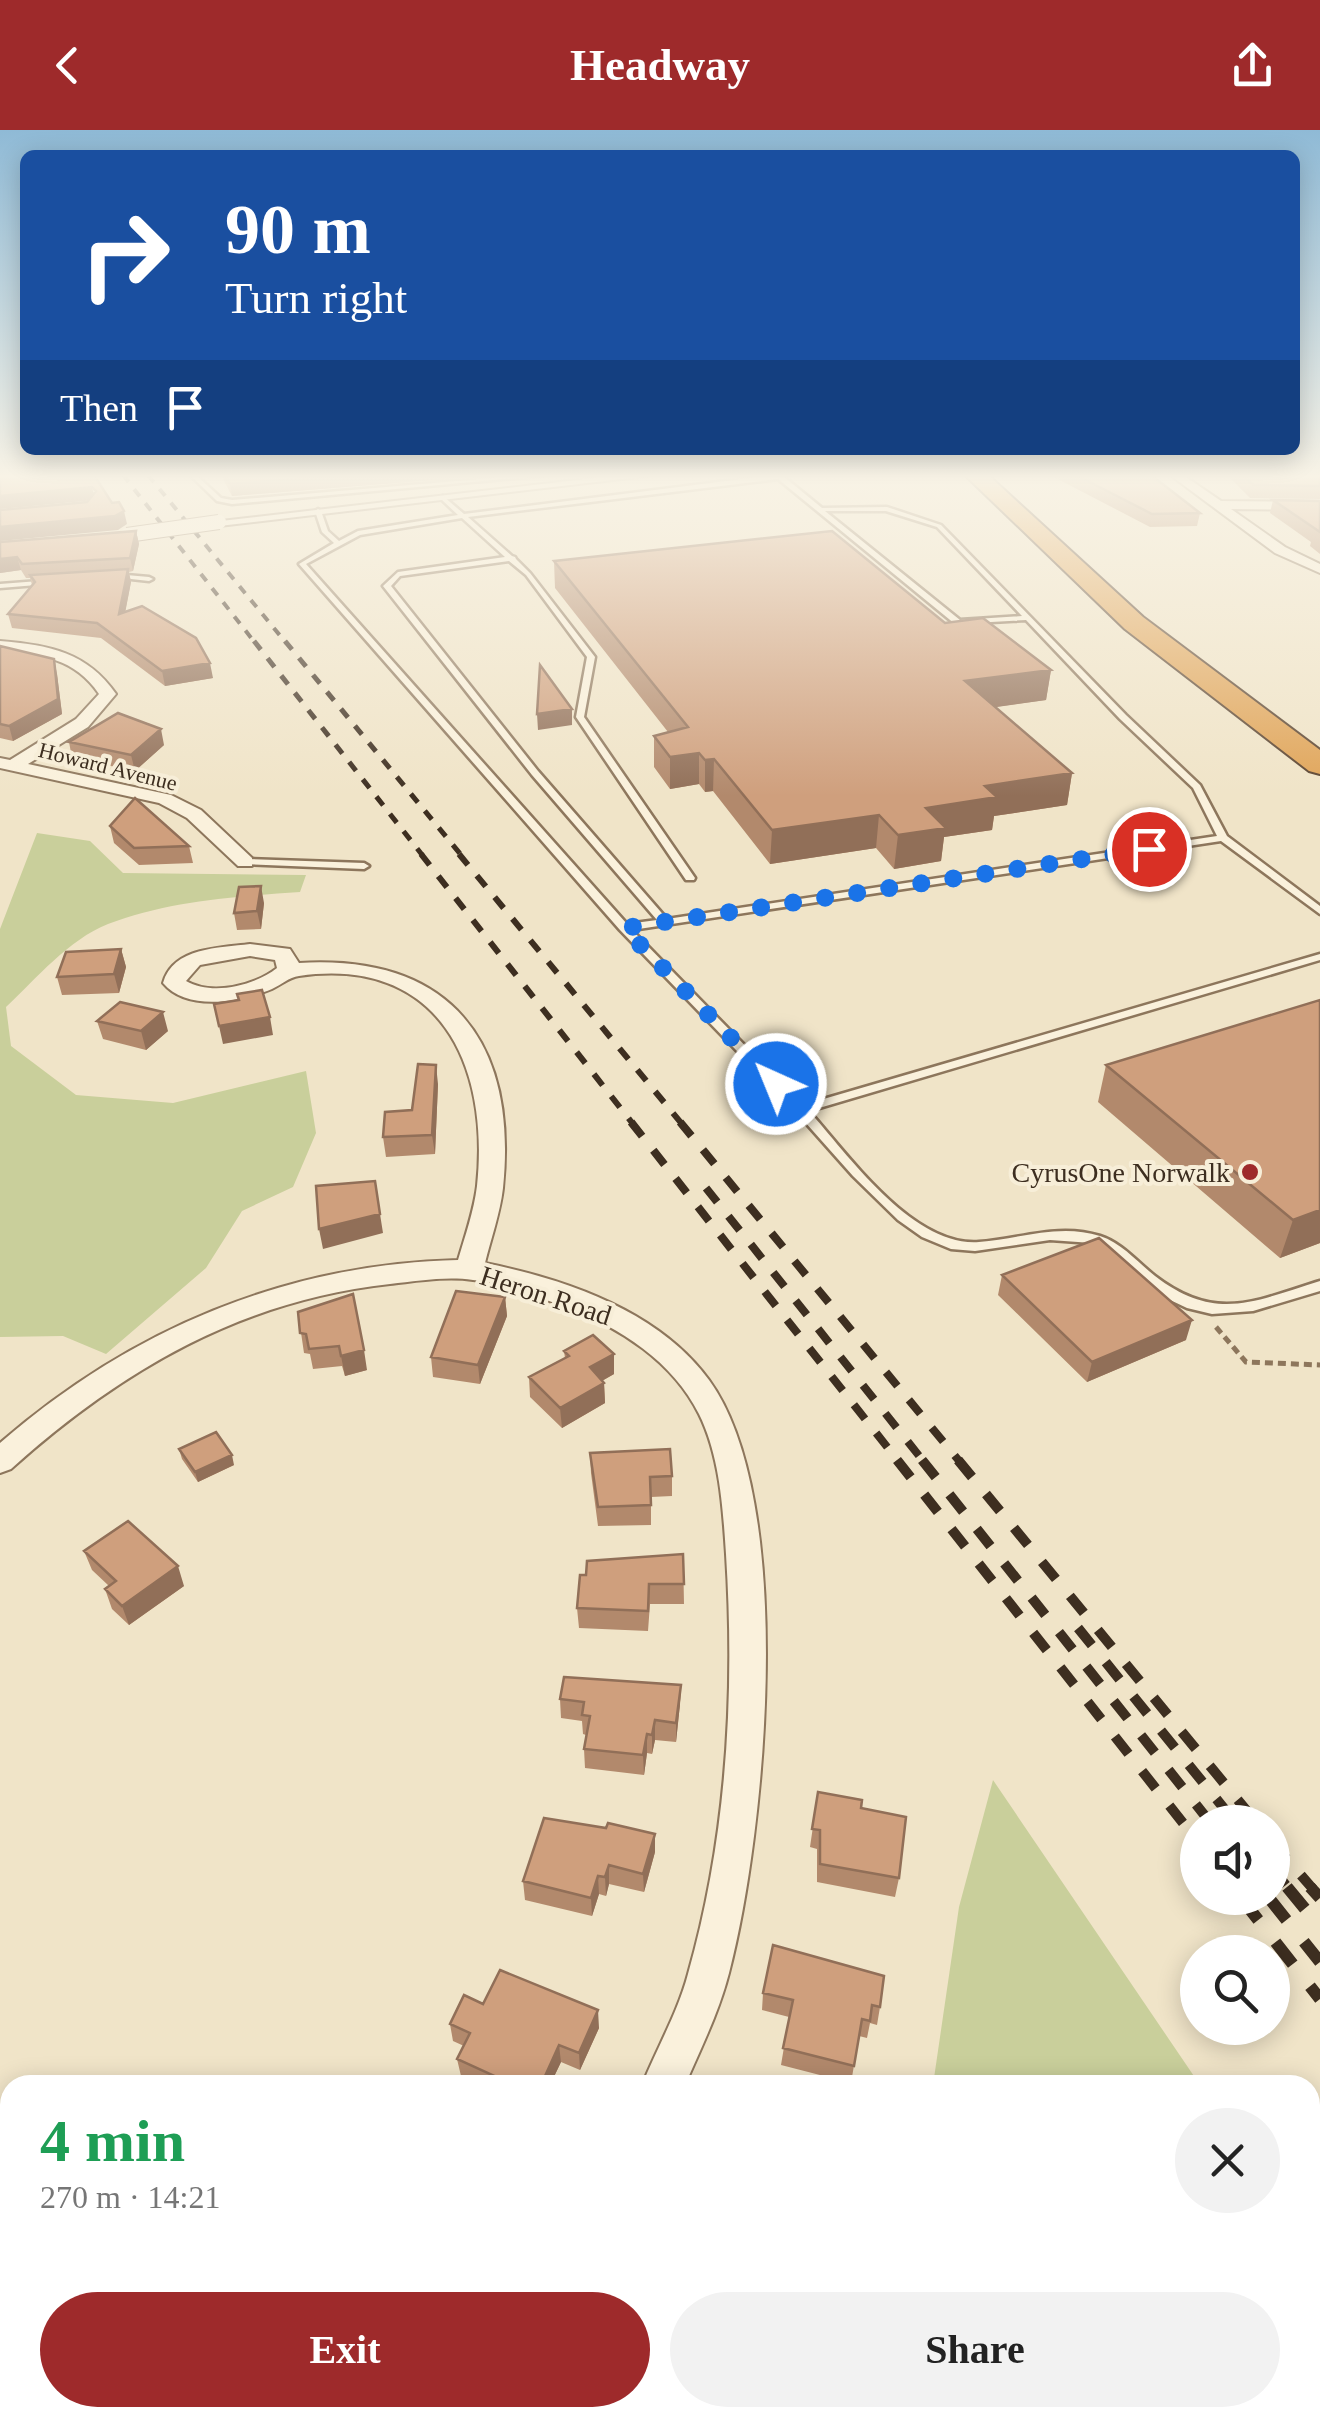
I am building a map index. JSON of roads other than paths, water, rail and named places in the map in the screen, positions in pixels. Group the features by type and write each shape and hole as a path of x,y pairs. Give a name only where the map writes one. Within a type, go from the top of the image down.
{"highway":[{"path":"1092,582 1134,622 1320,764"}],"street":[{"path":"0,646 75,658 96,673 108,694 82,723 6,765"},
{"name":"Howard Avenue","path":"6,765 165,798 194,814 245,862"},
{"path":"287,970 353,967 398,978 428,996 456,1026 483,1070 490,1122 490,1187 470,1270"},
{"name":"Heron Road","path":"0,1460 28,1434 112,1372 192,1324 281,1292 356,1276 470,1270 614,1313 669,1352 712,1409 738,1498 750,1642 743,1812 708,1976 667,2075"}],"lane":[{"path":"0,586 44,582"},
{"path":"318,582 624,928 900,1215 930,1238 971,1248 1079,1234 1107,1243 1166,1293 1202,1308 1244,1312 1320,1286"},
{"path":"390,582 387,586 535,772 664,922"},
{"path":"532,582 592,657 580,716 690,878"},
{"path":"911,582 958,622 1027,618"},
{"path":"993,582 1197,787 1224,838 1320,911"},
{"path":"624,928 1224,838"},
{"path":"245,862 364,866"},
{"path":"801,1110 1320,957"}],"railway":[{"path":"207,582 256,644"},
{"path":"236,582 287,644"},
{"path":"254,641 423,856"},
{"path":"285,641 462,856"},
{"path":"421,854 633,1124"},
{"path":"459,854 682,1124"},
{"path":"631,1122 899,1462"},
{"path":"680,1122 960,1462"},
{"path":"706,1188 924,1462"},
{"path":"897,1460 1180,1819"},
{"path":"922,1460 1196,1805"},
{"path":"958,1460 1242,1805"},
{"path":"1078,1628 1221,1805"},
{"path":"1290,1863 1313,1889"},
{"path":"1310,1887 1320,1898"},
{"path":"1290,1891 1320,1927"},
{"path":"1254,1915 1320,1999"},
{"path":"1283,1915 1320,1962"}],"place":[{"name":"CyrusOne Norwalk","path":"1250,1172"}]}
